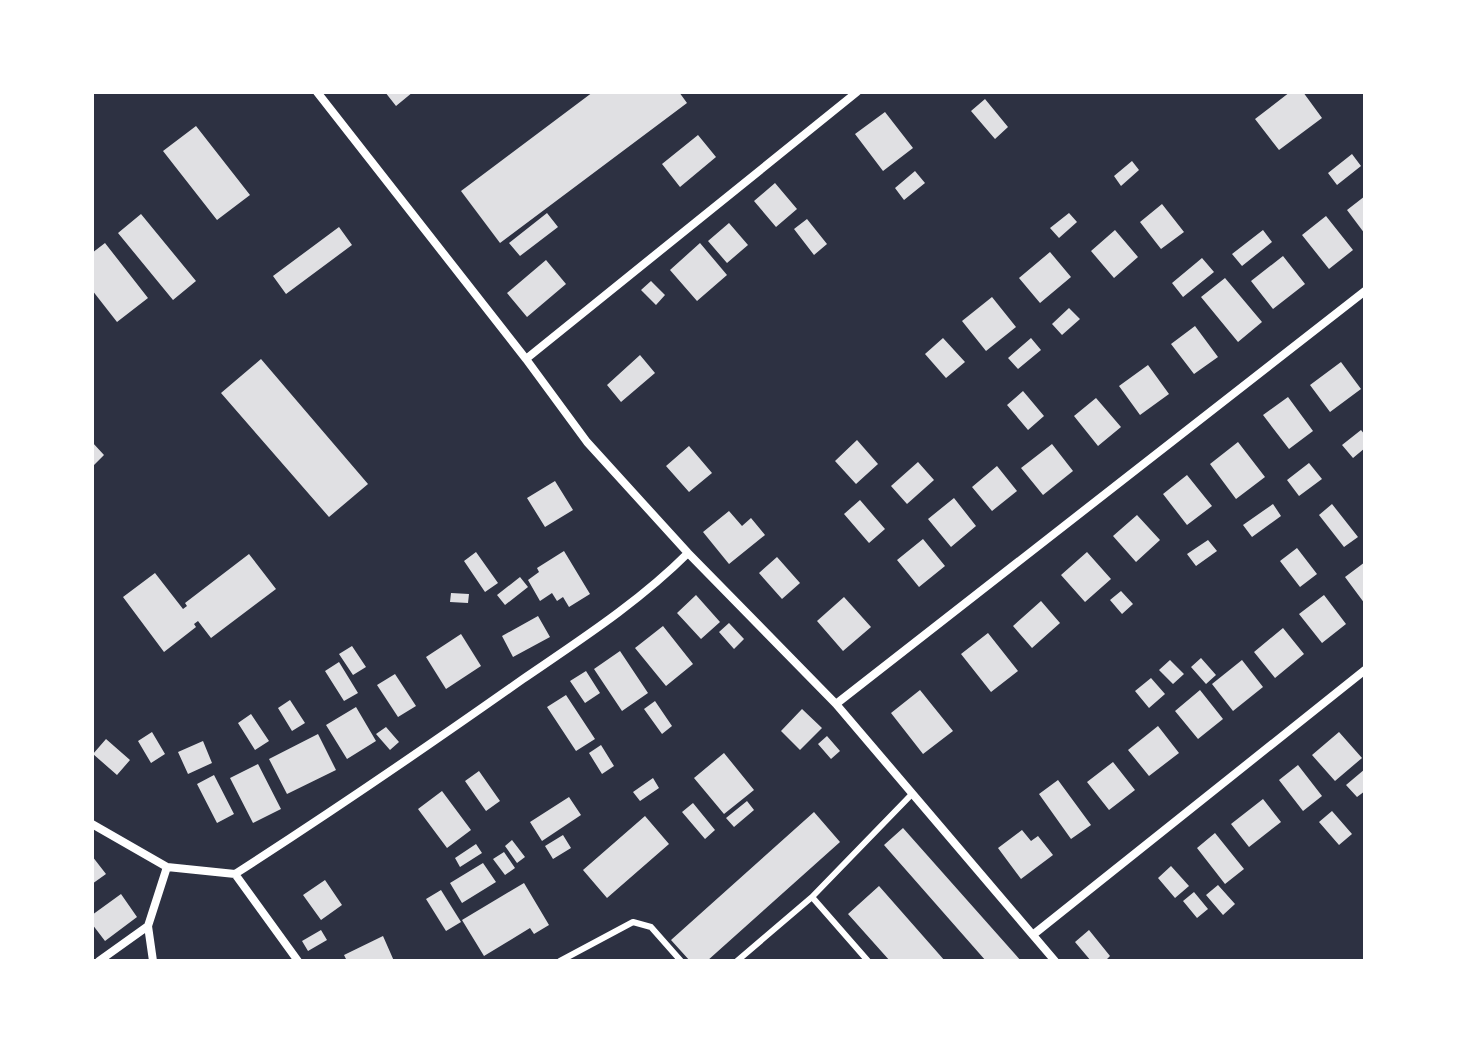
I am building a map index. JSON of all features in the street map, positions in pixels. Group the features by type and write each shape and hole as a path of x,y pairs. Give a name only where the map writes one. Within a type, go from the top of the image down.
{"street":[{"path":"317,92 587,442 688,553 836,704 1055,961"},
{"path":"526,359 857,92"},
{"path":"836,704 1365,291"},
{"path":"92,824 167,867 235,874 372,786 599,626 664,577 688,553"},
{"path":"1034,934 1365,670"},
{"path":"153,961 148,926 167,867"},
{"path":"235,874 298,961"},
{"path":"99,961 148,926"}],"lane":[{"path":"737,961 812,897 912,794"},
{"path":"812,897 868,961"},
{"path":"560,961 633,922 651,927 681,961"}],"building":[{"path":"385,92 413,92 396,106"},
{"path":"593,92 679,92 687,103 500,243 461,191"},
{"path":"1290,92 1303,92 1322,118 1279,150 1255,119"},
{"path":"985,99 1008,127 995,139 971,111"},
{"path":"885,112 913,148 883,171 855,134"},
{"path":"196,126 250,195 217,220 163,151"},
{"path":"698,135 716,157 680,187 662,164"},
{"path":"1352,154 1361,166 1337,185 1328,173"},
{"path":"1132,161 1139,170 1121,186 1114,176"},
{"path":"915,171 925,183 904,200 895,188"},
{"path":"775,183 797,209 776,227 754,201"},
{"path":"1365,196 1365,234 1347,210"},
{"path":"1162,204 1184,232 1161,249 1140,222"},
{"path":"547,213 558,227 520,256 509,243"},
{"path":"1069,213 1077,222 1059,238 1050,228"},
{"path":"141,214 196,281 173,300 118,233"},
{"path":"1326,216 1353,250 1329,269 1302,235"},
{"path":"807,219 827,244 814,255 794,229"},
{"path":"729,223 748,245 727,263 708,241"},
{"path":"339,227 352,245 286,294 273,276"},
{"path":"1115,230 1138,257 1114,278 1091,251"},
{"path":"1263,230 1272,242 1242,266 1232,254"},
{"path":"105,243 148,298 117,322 92,290 92,253"},
{"path":"700,243 727,275 697,301 670,270"},
{"path":"1050,252 1071,277 1040,303 1019,278"},
{"path":"1283,256 1305,284 1273,309 1251,281"},
{"path":"1202,258 1214,272 1183,297 1172,283"},
{"path":"546,260 566,284 527,317 507,293"},
{"path":"1225,278 1262,322 1238,342 1201,297"},
{"path":"651,281 665,295 656,305 641,290"},
{"path":"992,297 1016,327 986,351 962,321"},
{"path":"1069,308 1080,319 1062,335 1052,324"},
{"path":"1195,326 1218,357 1194,374 1171,344"},
{"path":"943,338 965,362 946,378 925,354"},
{"path":"1031,338 1041,350 1018,369 1008,358"},
{"path":"640,355 655,373 621,402 607,385"},
{"path":"261,359 368,484 329,517 221,393"},
{"path":"1341,362 1361,389 1330,412 1310,385"},
{"path":"1148,365 1169,394 1140,415 1119,386"},
{"path":"1023,391 1044,416 1028,430 1007,405"},
{"path":"1288,397 1313,431 1289,449 1263,415"},
{"path":"1096,398 1121,427 1098,446 1074,416"},
{"path":"1361,430 1365,435 1365,448 1353,458 1342,445"},
{"path":"857,440 878,464 856,484 835,461"},
{"path":"92,442 104,455 92,467"},
{"path":"1238,442 1265,477 1236,499 1210,464"},
{"path":"1052,444 1073,471 1043,495 1021,468"},
{"path":"689,446 712,473 689,492 666,466"},
{"path":"918,462 934,480 907,504 891,486"},
{"path":"1309,463 1322,479 1299,496 1287,480"},
{"path":"997,466 1017,491 992,511 972,487"},
{"path":"1187,475 1212,506 1187,525 1163,494"},
{"path":"555,481 573,510 545,527 527,498"},
{"path":"954,498 976,526 951,547 928,519"},
{"path":"860,500 885,529 869,543 844,514"},
{"path":"1273,504 1281,516 1252,537 1243,525"},
{"path":"1332,504 1358,537 1344,547 1319,515"},
{"path":"729,511 742,526 751,518 765,535 729,564 703,532"},
{"path":"1137,515 1160,540 1136,562 1113,536"},
{"path":"923,539 945,566 919,587 897,560"},
{"path":"1208,540 1217,551 1196,566 1187,554"},
{"path":"1297,548 1317,574 1300,587 1280,561"},
{"path":"564,551 590,594 569,607 563,597 557,601 552,593 540,601 528,580 539,572 537,568"},
{"path":"476,552 498,583 485,592 464,561"},
{"path":"1087,552 1111,579 1085,602 1061,575"},
{"path":"249,554 276,589 211,638 198,621 194,624 196,627 164,652 123,597 155,573 183,609 187,606 185,603"},
{"path":"777,557 800,583 782,599 759,573"},
{"path":"1365,562 1365,604 1345,577"},
{"path":"520,577 528,587 505,605 497,595"},
{"path":"1121,591 1133,604 1122,614 1110,600"},
{"path":"451,593 469,594 468,603 450,602"},
{"path":"696,595 720,622 701,639 677,613"},
{"path":"1324,595 1346,624 1322,643 1299,614"},
{"path":"844,597 871,627 843,651 817,621"},
{"path":"1041,601 1060,623 1032,648 1013,626"},
{"path":"538,616 550,637 513,657 502,636"},
{"path":"729,623 744,639 734,649 719,632"},
{"path":"663,626 693,664 666,686 635,648"},
{"path":"1283,628 1304,654 1275,678 1254,652"},
{"path":"988,633 1018,671 991,692 961,654"},
{"path":"461,634 481,666 446,689 426,657"},
{"path":"352,646 366,667 353,675 339,654"},
{"path":"620,651 648,693 622,711 594,669"},
{"path":"1201,658 1216,675 1206,684 1191,667"},
{"path":"1170,660 1184,674 1173,684 1159,670"},
{"path":"1242,660 1263,687 1233,711 1212,684"},
{"path":"339,662 358,693 344,701 325,671"},
{"path":"586,671 600,693 585,703 570,681"},
{"path":"395,674 416,706 398,717 377,685"},
{"path":"1151,678 1165,694 1149,708 1135,691"},
{"path":"920,690 953,731 923,754 891,713"},
{"path":"1200,690 1223,719 1198,739 1175,711"},
{"path":"566,695 595,739 576,751 547,707"},
{"path":"290,700 305,723 292,731 278,708"},
{"path":"655,701 672,726 662,734 644,709"},
{"path":"356,707 376,741 347,759 326,725"},
{"path":"802,709 822,728 800,750 781,731"},
{"path":"251,714 269,741 255,750 238,723"},
{"path":"1158,726 1179,753 1149,776 1128,750"},
{"path":"386,727 399,742 390,750 376,734"},
{"path":"152,732 165,754 151,763 138,741"},
{"path":"1339,732 1362,758 1335,781 1312,755"},
{"path":"318,734 336,770 287,794 269,759"},
{"path":"827,736 840,751 831,759 818,744"},
{"path":"106,739 130,760 117,775 93,754"},
{"path":"203,741 212,763 188,774 178,752"},
{"path":"601,745 614,766 602,774 589,753"},
{"path":"724,753 754,790 724,814 694,778"},
{"path":"1113,762 1135,790 1109,810 1087,782"},
{"path":"258,764 281,809 253,823 230,778"},
{"path":"1298,765 1322,796 1303,811 1279,780"},
{"path":"1365,769 1365,791 1357,797 1346,785"},
{"path":"479,771 500,801 486,811 465,781"},
{"path":"214,775 234,814 217,823 197,784"},
{"path":"653,778 659,788 640,801 633,792"},
{"path":"1058,780 1091,825 1071,839 1039,794"},
{"path":"442,791 471,830 447,848 418,809"},
{"path":"569,797 581,815 542,841 530,822"},
{"path":"1263,799 1281,822 1249,847 1231,824"},
{"path":"747,801 754,810 734,827 726,818"},
{"path":"693,803 715,830 705,839 682,812"},
{"path":"1332,811 1352,834 1339,845 1319,822"},
{"path":"814,812 840,842 707,961 690,961 671,940"},
{"path":"645,816 669,844 607,898 583,870"},
{"path":"903,828 1021,961 986,961 884,845"},
{"path":"1022,830 1031,841 1038,836 1053,855 1021,879 998,848"},
{"path":"1215,833 1244,869 1225,884 1197,848"},
{"path":"563,835 571,848 553,859 545,846"},
{"path":"512,840 525,857 517,863 505,846"},
{"path":"476,844 482,853 460,867 455,858"},
{"path":"504,852 515,868 505,875 493,859"},
{"path":"92,856 106,874 92,884"},
{"path":"483,863 496,882 462,903 450,883"},
{"path":"1171,866 1189,886 1175,898 1158,878"},
{"path":"325,880 342,905 321,920 303,895"},
{"path":"524,883 549,925 534,934 530,928 484,956 462,920"},
{"path":"1218,885 1235,904 1223,915 1206,895"},
{"path":"879,886 945,961 890,961 848,914"},
{"path":"441,890 461,922 446,931 426,899"},
{"path":"1194,892 1208,909 1197,918 1183,901"},
{"path":"121,894 137,917 105,941 92,924 92,915"},
{"path":"321,930 327,940 308,951 302,941"},
{"path":"1089,930 1110,956 1105,961 1091,961 1075,942"},
{"path":"383,936 394,961 347,961 344,955"}]}
